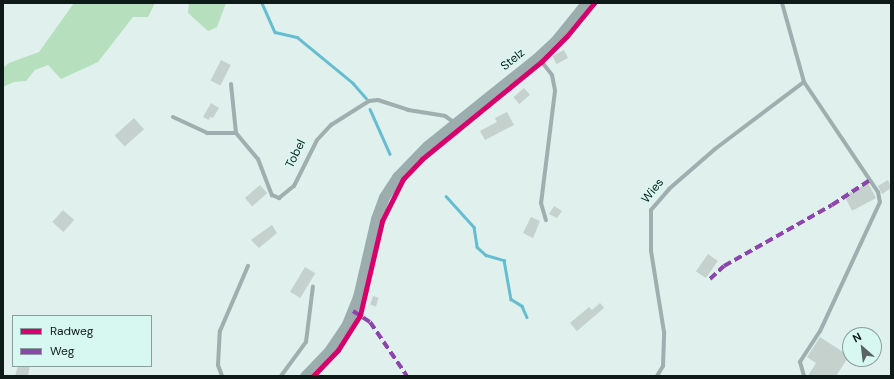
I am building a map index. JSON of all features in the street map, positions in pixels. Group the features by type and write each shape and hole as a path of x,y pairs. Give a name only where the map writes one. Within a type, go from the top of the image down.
{"main road":[{"path":"538,57 557,39 586,3"},
{"name":"Stelz","path":"305,376 329,351 347,324 358,297 373,228 390,187 411,162 455,123 538,57"}],"lane":[{"path":"782,3 804,82 878,192 880,202 820,331 800,362 804,376"},
{"name":"Stelz","path":"538,57 552,75 555,91 541,203 546,220"},
{"name":"Wies","path":"657,376 663,366 664,332 651,251 651,210 669,190 715,149 804,82"},
{"path":"173,117 207,133 236,134 231,84"},
{"name":"Tobel","path":"236,134 258,159 272,195 279,198 294,186 317,140 331,125 369,101 378,100 408,110 445,116 455,123"},
{"path":"222,376 218,365 220,331 248,266"},
{"path":"281,376 306,342 312,286"}],"green space":[{"path":"74,3 155,3 148,17 133,17 98,62 61,79 48,65 35,70 26,81 14,82 3,87 3,68 9,63 39,52"},
{"path":"189,3 226,3 217,27 208,31 188,13"}],"building":[{"path":"564,50 568,58 557,64 552,56"},
{"path":"221,60 231,65 220,85 211,80"},
{"path":"524,88 530,95 519,104 513,97"},
{"path":"211,103 219,108 213,118 210,117 209,120 203,117"},
{"path":"507,112 514,125 485,140 480,131 497,122 495,118"},
{"path":"134,118 144,129 125,147 115,135"},
{"path":"888,180 891,188 882,194 878,186"},
{"path":"868,183 876,198 852,211 844,196"},
{"path":"260,185 267,193 252,206 245,198"},
{"path":"554,206 562,211 557,218 549,214"},
{"path":"63,210 74,220 63,232 52,222"},
{"path":"531,217 540,221 533,238 523,233"},
{"path":"272,225 277,233 259,248 251,240"},
{"path":"708,254 718,261 706,278 696,271"},
{"path":"305,267 315,273 300,298 290,292"},
{"path":"373,296 379,298 376,306 370,305"},
{"path":"600,303 604,308 577,331 570,323 589,307 592,310"},
{"path":"820,337 842,351 842,367 836,376 808,376 816,363 807,357"},
{"path":"18,367 30,367 28,376 15,376"}],"waterway":[{"path":"262,3 275,32 297,37 353,83 366,98"},
{"path":"370,109 390,154"},
{"path":"446,196 474,227 477,247 486,255 504,260 511,299 522,306 527,317"}],"marked path":[{"path":"710,279 724,266 832,205 870,180"},
{"path":"353,311 370,322 407,376"}],"cycle path":[{"path":"313,376 338,350 360,315 382,221 403,179 422,159 541,62 567,36 594,3"}]}
